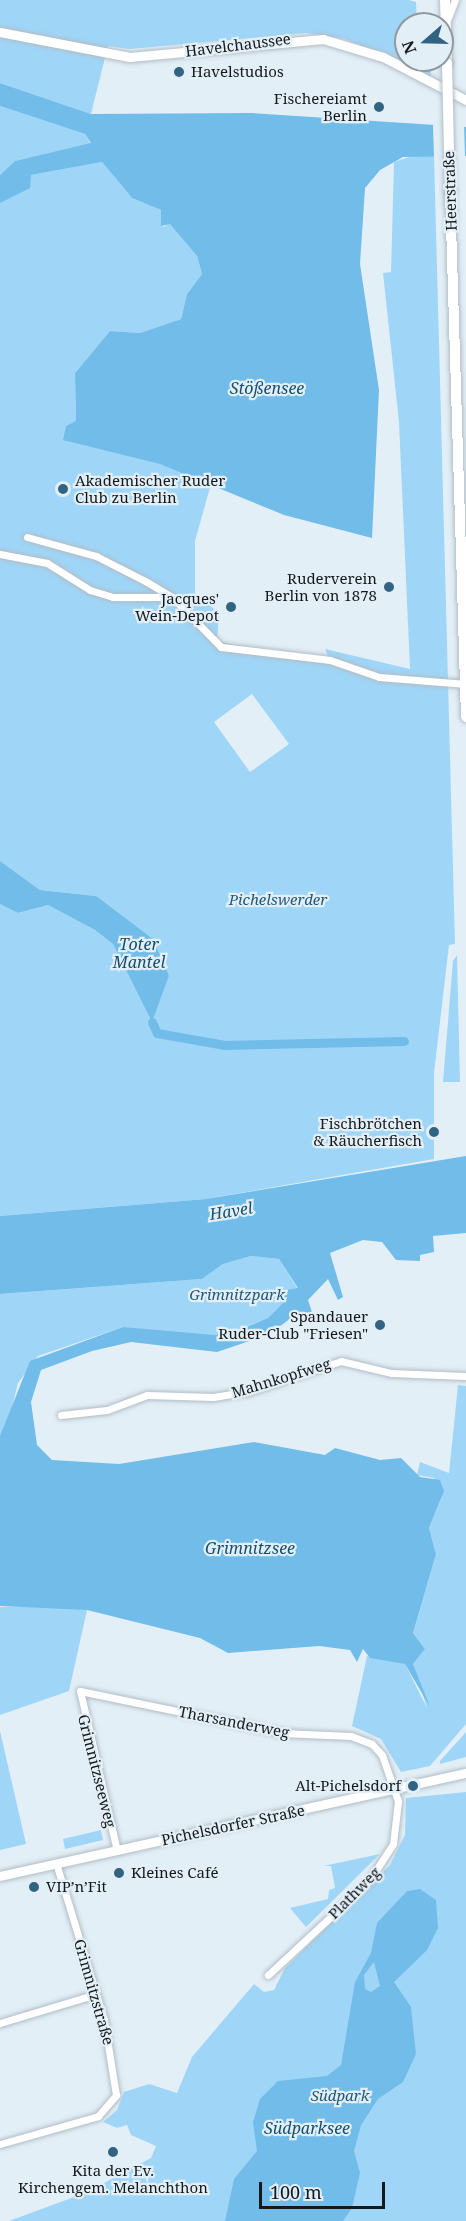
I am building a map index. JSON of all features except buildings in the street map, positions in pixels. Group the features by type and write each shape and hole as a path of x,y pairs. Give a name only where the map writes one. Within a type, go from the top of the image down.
{"main road":[{"name":"Heerstraße","path":"447,72 466,717"}],"street":[{"name":"Havelchaussee","path":"0,32 130,57 323,39 383,57 466,100"},
{"path":"27,537 96,556 172,597 221,647 330,660 397,680 465,684"},
{"path":"0,554 47,562 90,590 113,597 172,597"},
{"name":"Mahnkopfweg","path":"61,1415 107,1410 147,1395 213,1397 250,1391 340,1361 391,1373 466,1376"},
{"name":"Tharsanderweg","path":"80,1691 282,1733 357,1737 382,1755 396,1789"},
{"name":"Grimnitzseeweg","path":"80,1691 117,1851"},
{"name":"Pichelsdorfer Straße","path":"0,1876 466,1773"},
{"name":"Plathweg","path":"268,1976 380,1868 399,1826 396,1789"},
{"name":"Grimnitzstraße","path":"0,2144 98,2116 113,2103 116,2086 96,1994 56,1863"},
{"path":"0,2023 96,1994"}],"green space":[{"path":"0,0 409,0 416,2 416,12 394,12 394,61 345,39 306,33 130,49 108,46 91,114 0,83"},
{"path":"420,72 431,72 431,77"},
{"path":"0,106 85,134 91,144 15,161 0,175"},
{"name":"Pichelswerder","path":"415,155 434,155 455,944 449,945 434,1073 434,1159 206,1199 0,1216 0,904 18,913 48,905 95,930 113,944 152,1021 169,976 96,896 40,890 0,861 0,203 31,175 102,162 132,198 161,210 163,227 170,223 197,256 202,274 187,294 181,319 140,333 110,331 75,373 76,421 211,484 195,541 195,594 219,613 217,642 329,659 325,649 410,669 399,422 383,273 391,272 394,162","holes":["252,694 289,744 250,772 214,722"]},
{"path":"457,955 460,1082 443,1082 453,961"},
{"name":"Grimnitzpark","path":"251,1256 279,1259 298,1289 268,1318 218,1338 123,1327 38,1356 18,1383 6,1430 0,1436 0,1294 202,1279 223,1264"},
{"path":"458,1385 466,1386 466,1724 430,1766 401,1772 381,1739 352,1726 367,1656 405,1664 427,1708 413,1664 425,1649 413,1633 436,1554 429,1528 442,1496 434,1478 417,1475 420,1462 449,1473"},
{"path":"51,1606 87,1610 69,1691 0,1715 0,1607"},
{"path":"0,1731 26,1844 0,1850"},
{"path":"466,1732 466,1757 440,1764 440,1761"},
{"name":"Südpark","path":"466,1792 466,2221 9,2221 85,2193 151,2158 156,2146 131,2135 127,2125 117,2128 103,2122 117,2110 124,2092 149,2084 177,2093 192,2057 254,1984 264,1992 274,1990 285,1968 390,1865 405,1835 406,1798"},
{"path":"101,1830 103,1840 65,1849 63,1839"},
{"path":"380,1854 306,1927 290,1908 328,1899 329,1890 335,1888 331,1866 323,1866"}],"water":[{"name":"Stößensee","path":"0,83 91,114 252,113 466,127 466,156 403,157 380,170 365,188 360,264 379,390 372,538 284,515 160,464 63,440 66,426 76,421 75,373 110,331 140,333 181,319 187,294 202,274 197,256 170,224 161,226 161,210 132,198 102,162 31,175 30,188 0,203 0,175 15,161 91,143 85,134 0,106"},
{"name":"Toter Mantel","path":"0,861 40,890 96,896 153,939 169,976 152,1022 113,944 95,930 48,905 18,913 0,904"},
{"name":"Grimnitzsee","path":"466,1156 466,1233 433,1236 434,1252 420,1255 420,1261 396,1260 382,1242 363,1240 330,1253 343,1297 338,1300 328,1279 308,1300 312,1312 296,1314 270,1334 217,1352 131,1342 92,1351 41,1370 31,1402 37,1445 52,1460 119,1464 254,1442 325,1455 335,1448 380,1460 401,1458 420,1477 440,1480 444,1491 429,1528 436,1554 413,1633 425,1649 413,1664 430,1707 405,1664 370,1658 363,1649 357,1662 350,1650 319,1646 228,1653 200,1638 87,1610 0,1606 0,1436 30,1361 123,1327 225,1336 268,1318 283,1303 286,1290 298,1288 279,1259 251,1256 223,1264 202,1279 0,1294 0,1216 206,1199"},
{"name":"Südparksee","path":"420,1889 436,1900 438,1928 427,1950 394,1982 411,2007 416,2054 403,2082 378,2099 361,2125 354,2151 360,2173 352,2208 343,2221 225,2221 234,2179 257,2151 253,2122 260,2099 278,2081 327,2076 341,2065 355,1982 371,1953 377,1923 407,1891","holes":["374,1962 380,1986 371,1992 365,1989 364,1975"]}],"pier":[{"path":"464,124 465,159 434,158 433,125"}],"waterway":[{"path":"152,1022 157,1033 225,1045 404,1041"}],"place":[{"name":"Havelstudios","path":"179,72"},
{"name":"Fischereiamt Berlin","path":"379,107"},
{"name":"Akademischer Ruder Club zu Berlin","path":"63,489"},
{"name":"Ruderverein Berlin von 1878","path":"389,587"},
{"name":"Jacques' Wein-Depot","path":"231,607"},
{"name":"Fischbrötchen & Räucherfisch","path":"434,1132"},
{"name":"Spandauer Ruder-Club \"Friesen\"","path":"380,1325"},
{"name":"Alt-Pichelsdorf","path":"413,1786"},
{"name":"Kleines Café","path":"119,1873"},
{"name":"VIP’n’Fit","path":"34,1887"},
{"name":"Kita der Ev. Kirchengem. Melanchthon","path":"113,2152"}],"water label":[{"name":"Havel","path":"231,1211"}]}
